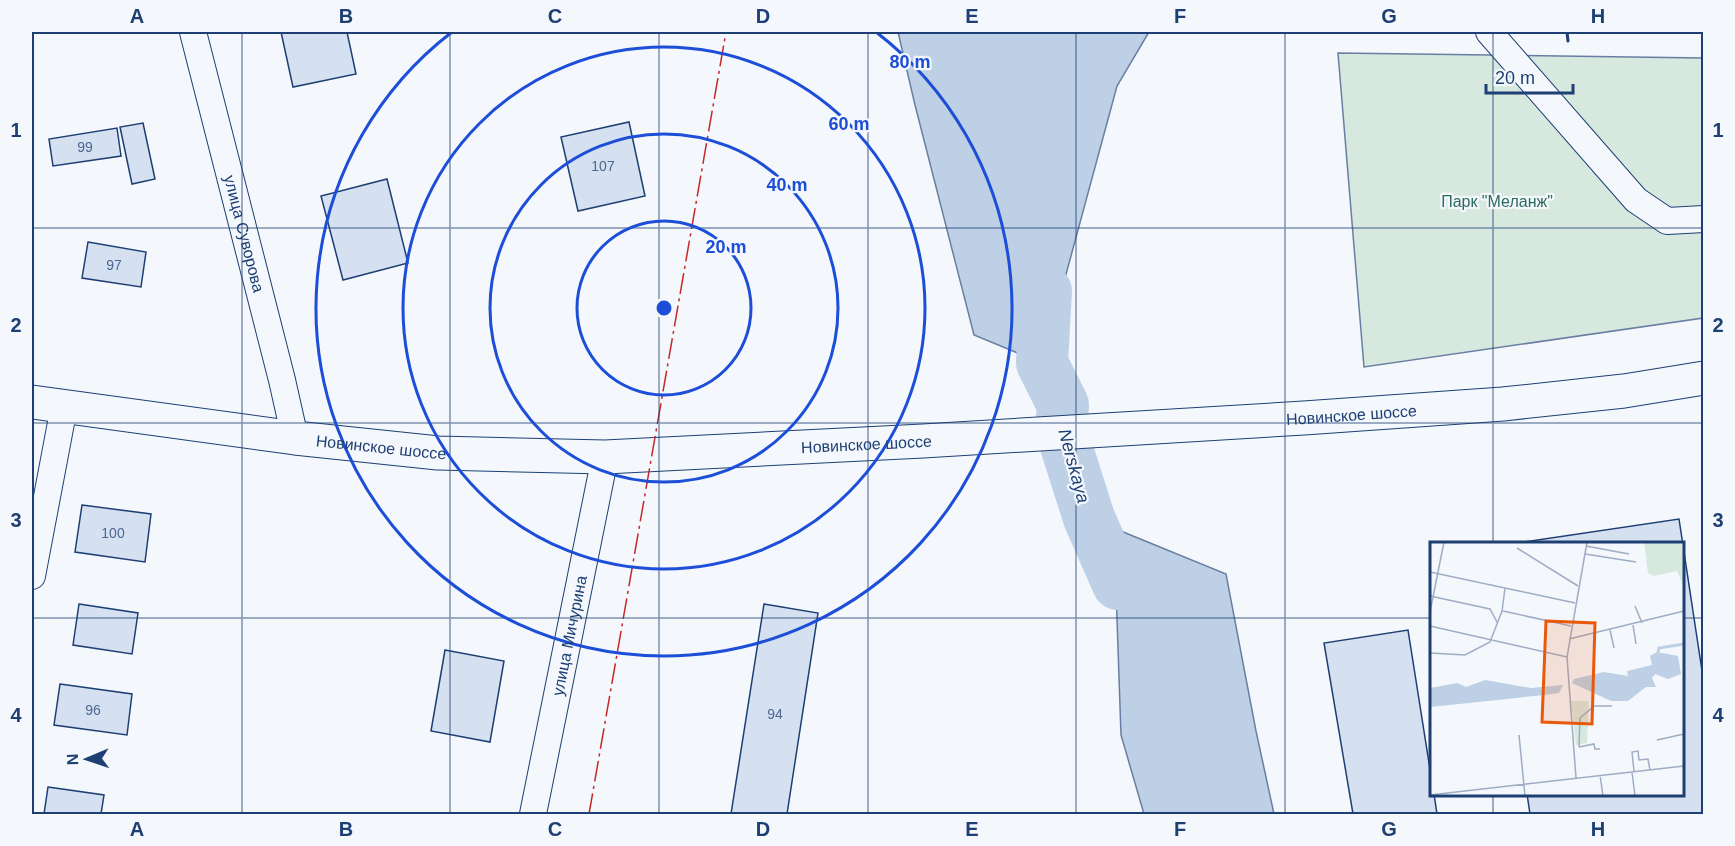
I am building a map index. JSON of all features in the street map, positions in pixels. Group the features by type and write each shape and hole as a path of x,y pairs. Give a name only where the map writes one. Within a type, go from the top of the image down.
{"street":[{"name":"улица Суворова","path":"193,32 295,438"},
{"path":"1489,32 1636,200 1667,221 1704,219"},
{"name":"Новинское шоссе","path":"32,402 295,438 438,453 604,457 923,441 1503,404 1624,391 1704,378"},
{"path":"32,576 64,407"},
{"name":"улица Мичурина","path":"533,814 604,457"}],"green space":[{"name":"Парк \"Меланж\"","path":"1338,53 1703,58 1703,318 1364,367"}],"water":[{"path":"898,32 1149,32 1117,86 1042,363 974,335"},
{"path":"1089,518 1226,574 1274,814 1144,814 1121,735 1116,590"}],"building":[{"path":"281,32 347,32 356,74 293,87"},
{"path":"629,122 645,196 578,211 561,137"},
{"path":"143,123 155,179 132,184 120,127"},
{"path":"117,128 121,156 53,166 49,139"},
{"path":"387,179 408,263 343,280 321,196"},
{"path":"88,242 146,252 141,287 82,278"},
{"path":"82,505 151,514 145,562 75,552"},
{"path":"1679,519 1682,542 1524,542"},
{"path":"1684,552 1704,684 1704,814 1530,814 1527,795 1684,795"},
{"path":"79,604 138,613 132,654 73,645"},
{"path":"764,604 818,613 787,814 731,814"},
{"path":"1408,630 1430,769 1430,795 1434,795 1437,814 1353,814 1324,643"},
{"path":"445,650 504,661 490,742 431,731"},
{"path":"60,684 132,694 127,735 54,725"},
{"path":"48,787 104,795 101,814 44,814"}],"waterway":[{"name":"Nerskaya","path":"1046,291 1042,363 1063,405 1061,430 1089,518 1118,584"}],"wall":[{"path":"1567,32 1568,41"}],"power":[{"path":"589,814 726,32"}]}
